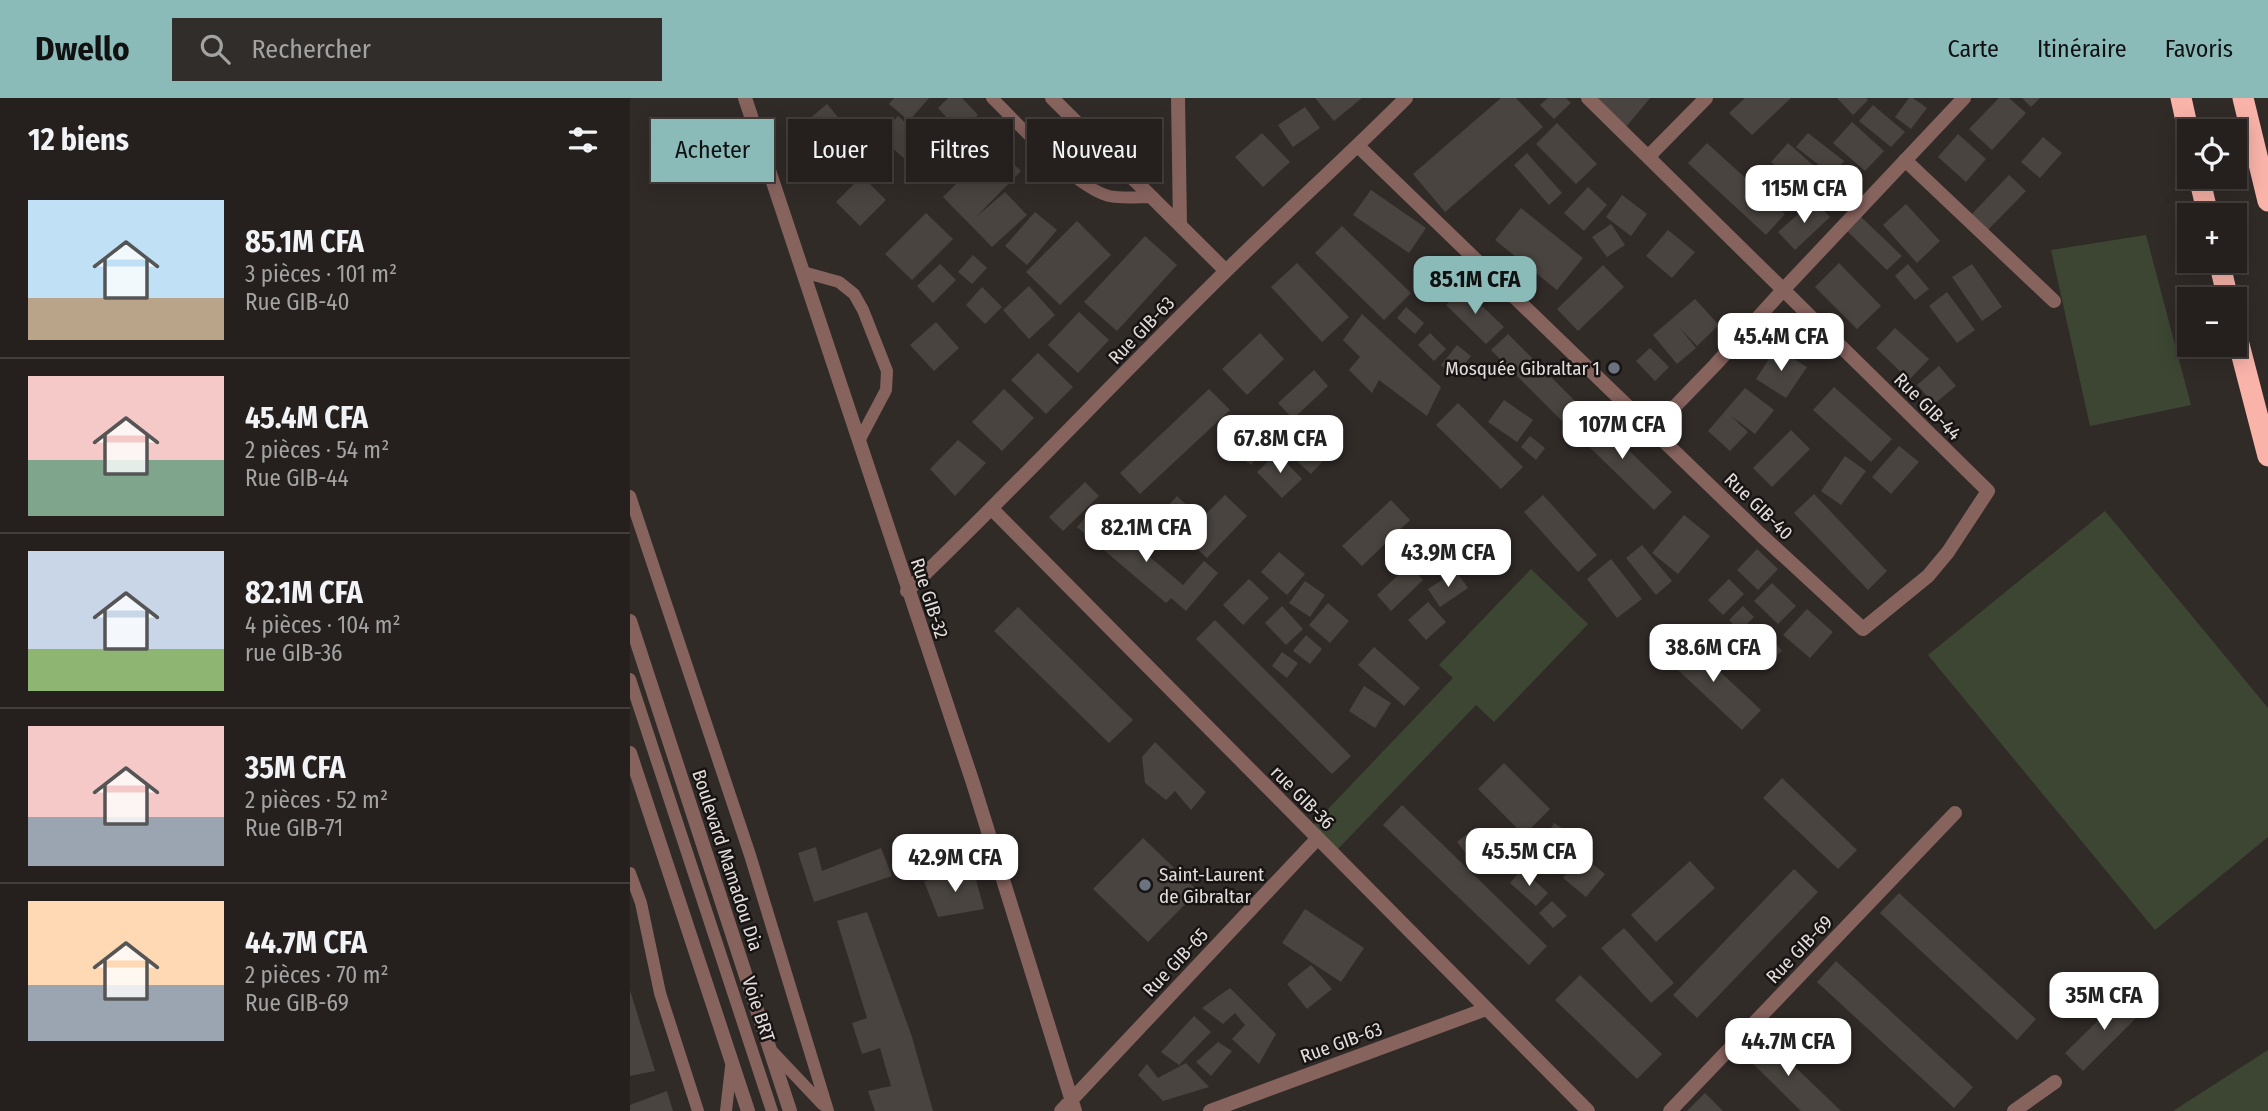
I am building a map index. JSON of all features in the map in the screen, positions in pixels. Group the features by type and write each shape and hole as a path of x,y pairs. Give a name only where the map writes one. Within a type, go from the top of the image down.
{"highway":[{"path":"2181,98 2186,119"},
{"path":"2243,98 2268,201"},
{"path":"2242,357 2268,456"}],"street":[{"name":"Rue GIB-32","path":"745,98 972,783 1070,1108"},
{"path":"1052,98 1226,271"},
{"path":"1178,98 1181,225"},
{"name":"Rue GIB-63","path":"907,591 993,509 1226,271 1405,98"},
{"name":"Rue GIB-44","path":"1588,98 1988,491 1948,552 1928,576 1863,629"},
{"path":"1648,157 1706,98"},
{"path":"1653,429 1964,98"},
{"name":"Rue GIB-40","path":"1358,146 1760,534 1863,629"},
{"path":"1905,160 2054,301"},
{"name":"rue GIB-36","path":"993,509 1588,1111"},
{"name":"Boulevard Mamadou Dia","path":"630,621 790,1111"},
{"path":"630,753 748,1111"},
{"name":"Rue GIB-69","path":"1670,1111 1955,813"},
{"name":"Rue GIB-65","path":"1070,1108 1317,839"},
{"name":"Rue GIB-63","path":"1210,1111 1486,1009"},
{"path":"2014,1111 2055,1082"}],"lane":[{"path":"992,98 1078,180 1095,191 1112,197 1153,197"},
{"path":"803,272 839,282 854,294 887,371 886,390 859,441"},
{"path":"630,496 750,855 827,1111"},
{"name":"Voie BRT","path":"630,680 772,1111"},
{"path":"630,873 641,903 660,993 698,1111"},
{"path":"769,1048 818,1098 827,1111"},
{"path":"726,1111 731,1082 731,1056"}],"green space":[{"path":"2146,235 2191,405 2090,426 2051,250"},
{"path":"2105,511 2268,708 2268,837 2155,930 1928,655"},
{"path":"1531,569 1588,624 1494,722 1476,705 1336,851 1311,827 1453,678 1439,665"},
{"path":"2268,1050 2268,1111 2173,1111"}],"building":[{"path":"894,98 929,98 911,119 907,119 889,104"},
{"path":"948,98 962,98 978,115 974,119 948,119 938,108"},
{"path":"1315,98 1362,98 1334,121"},
{"path":"1501,98 1516,98 1543,127 1445,212 1413,174"},
{"path":"1548,98 1566,98 1571,103 1554,119 1540,105"},
{"path":"1590,98 1650,98 1626,127"},
{"path":"1745,98 1791,98 1752,135 1729,113"},
{"path":"1837,98 1866,98 1868,100 1853,115"},
{"path":"1909,98 1927,108 1911,129 1895,117"},
{"path":"1999,98 2009,98 2026,113 1992,150 1969,129"},
{"path":"2022,98 2040,98 2031,107"},
{"path":"827,104 840,119 809,119"},
{"path":"1873,105 1905,132 1891,147 1859,121"},
{"path":"1305,107 1320,128 1293,147 1278,125"},
{"path":"898,116 906,123 906,160 892,148 892,123"},
{"path":"1852,122 1884,151 1865,171 1833,143"},
{"path":"1557,123 1597,164 1576,184 1536,144"},
{"path":"1262,133 1290,162 1263,187 1235,157"},
{"path":"1808,133 1844,161 1833,176 1796,147"},
{"path":"1958,134 1986,159 1966,182 1938,157"},
{"path":"2043,137 2062,153 2040,178 2021,162"},
{"path":"1707,143 1785,214 1766,235 1688,163"},
{"path":"1788,143 1823,174 1806,193 1771,162"},
{"path":"1527,153 1562,193 1549,205 1514,165"},
{"path":"1013,164 1021,171 1013,179"},
{"path":"2009,175 2026,191 1986,232 1970,216"},
{"path":"856,182 868,182 886,200 860,226 836,202"},
{"path":"958,182 1010,182 975,218 1005,192 1027,215 992,247 943,197"},
{"path":"1588,187 1607,205 1584,231 1564,213"},
{"path":"1371,190 1426,228 1409,253 1353,215"},
{"path":"1622,195 1647,214 1631,236 1606,217"},
{"path":"1814,200 1830,217 1795,250 1778,232"},
{"path":"1906,204 1940,241 1917,263 1883,225"},
{"path":"1521,208 1583,258 1557,290 1495,240"},
{"path":"1035,212 1057,230 1027,265 1005,246"},
{"path":"926,213 953,239 912,280 885,254"},
{"path":"1860,216 1902,256 1887,270 1846,230"},
{"path":"1077,221 1111,255 1060,305 1026,272"},
{"path":"1611,224 1625,245 1607,257 1592,237"},
{"path":"1342,226 1411,293 1384,320 1315,253"},
{"path":"1668,230 1695,252 1672,278 1646,256"},
{"path":"1145,236 1177,265 1117,331 1084,302"},
{"path":"973,255 987,268 972,284 958,272"},
{"path":"1297,263 1349,317 1322,342 1271,287"},
{"path":"1839,263 1881,306 1857,329 1815,287"},
{"path":"940,264 956,280 933,303 917,286"},
{"path":"1908,264 1929,289 1915,300 1895,276"},
{"path":"1972,264 2002,307 1982,321 1952,277"},
{"path":"1603,265 1624,287 1578,331 1557,309"},
{"path":"1029,286 1055,315 1029,339 1003,310"},
{"path":"982,287 1002,307 985,324 966,305"},
{"path":"1463,288 1504,327 1486,344 1446,305"},
{"path":"1947,292 1975,330 1957,343 1929,306"},
{"path":"1695,299 1719,325 1697,346 1679,327 1696,348 1677,364 1653,335"},
{"path":"1406,307 1424,323 1415,334 1397,318"},
{"path":"1079,312 1109,340 1078,373 1048,345"},
{"path":"1362,314 1441,387 1427,416 1379,380 1372,393 1349,370 1360,357 1343,340"},
{"path":"936,322 959,348 934,371 910,345"},
{"path":"1895,328 1929,359 1909,380 1876,348"},
{"path":"1260,333 1284,359 1247,395 1222,369"},
{"path":"1430,333 1446,349 1434,361 1418,345"},
{"path":"1508,334 1581,407 1564,423 1491,350"},
{"path":"1457,345 1471,356 1455,376 1441,365"},
{"path":"1650,348 1669,367 1655,381 1636,361"},
{"path":"1776,348 1807,367 1786,398 1756,379"},
{"path":"1038,353 1073,387 1046,414 1011,380"},
{"path":"1939,366 1956,386 1934,404 1917,385"},
{"path":"1314,370 1328,386 1293,419 1278,403"},
{"path":"1834,387 1892,439 1871,462 1813,410"},
{"path":"1745,388 1774,410 1755,434 1730,415 1748,432 1730,451 1708,431"},
{"path":"1004,389 1034,418 1002,451 972,422"},
{"path":"1209,389 1230,410 1140,494 1120,473"},
{"path":"1504,400 1533,420 1517,442 1488,422"},
{"path":"1458,403 1523,467 1501,489 1436,425"},
{"path":"1589,412 1672,492 1654,510 1572,430"},
{"path":"1258,415 1278,431 1251,465 1230,449"},
{"path":"1299,423 1331,452 1311,474 1279,445"},
{"path":"1791,430 1810,449 1772,487 1753,468"},
{"path":"1530,436 1545,448 1536,460 1521,447"},
{"path":"958,440 986,463 955,496 930,469"},
{"path":"1899,446 1919,462 1891,494 1872,477"},
{"path":"1277,453 1302,479 1282,498 1257,472"},
{"path":"1845,456 1866,471 1841,505 1821,491"},
{"path":"1085,482 1099,496 1063,531 1049,517"},
{"path":"1814,494 1887,571 1868,590 1794,513"},
{"path":"1225,495 1247,516 1207,558 1160,514 1177,496 1201,519"},
{"path":"1543,495 1597,555 1578,572 1524,512"},
{"path":"1391,500 1410,520 1362,566 1342,546"},
{"path":"1093,509 1183,585 1204,561 1218,573 1186,611 1171,598 1166,603 1077,527"},
{"path":"1684,515 1710,536 1678,574 1652,553"},
{"path":"1642,545 1672,581 1656,595 1626,558"},
{"path":"1757,549 1778,569 1758,590 1737,570"},
{"path":"1279,552 1305,574 1287,595 1261,572"},
{"path":"1611,559 1642,599 1617,618 1587,579"},
{"path":"1409,565 1423,580 1391,611 1377,595"},
{"path":"1456,571 1468,588 1440,607 1428,589"},
{"path":"1249,579 1269,598 1243,625 1223,605"},
{"path":"1729,579 1744,594 1723,615 1708,600"},
{"path":"1305,581 1325,595 1310,617 1289,603"},
{"path":"1772,583 1796,606 1778,624 1754,601"},
{"path":"1428,602 1446,622 1426,640 1408,620"},
{"path":"1328,603 1349,621 1330,643 1309,625"},
{"path":"1282,606 1303,629 1286,645 1265,623"},
{"path":"1743,606 1754,617 1740,631 1729,620"},
{"path":"1018,607 1133,720 1109,743 994,631"},
{"path":"1807,609 1833,632 1810,658 1783,635"},
{"path":"1215,620 1351,756 1332,774 1196,639"},
{"path":"1765,630 1782,651 1764,665 1747,644"},
{"path":"1306,635 1322,649 1310,664 1293,651"},
{"path":"1683,637 1761,710 1742,730 1664,657"},
{"path":"1374,647 1420,688 1404,706 1358,665"},
{"path":"1282,652 1298,663 1287,678 1272,666"},
{"path":"1364,686 1391,703 1375,728 1349,711"},
{"path":"1155,742 1206,792 1191,810 1175,791 1166,800 1145,783 1142,757"},
{"path":"1504,763 1550,809 1524,835 1478,789"},
{"path":"1782,778 1857,850 1838,869 1763,798"},
{"path":"1402,805 1547,946 1529,965 1383,825"},
{"path":"1554,823 1579,838 1561,866 1537,851"},
{"path":"1476,827 1495,852 1476,867 1457,842"},
{"path":"1143,838 1198,891 1148,942 1093,889"},
{"path":"816,847 822,871 881,848 892,876 814,902 798,853"},
{"path":"1581,855 1605,874 1586,897 1563,878"},
{"path":"1690,861 1715,888 1656,942 1631,915"},
{"path":"973,869 984,909 938,917 924,881"},
{"path":"1522,869 1548,893 1536,906 1510,883"},
{"path":"1794,869 1818,892 1697,1018 1673,995"},
{"path":"1899,893 2036,1019 2017,1040 1880,913"},
{"path":"1552,901 1567,916 1553,928 1539,913"},
{"path":"1305,909 1364,948 1341,982 1282,943"},
{"path":"867,912 912,1037 933,1111 875,1111 868,1091 891,1086 880,1048 862,1054 852,1023 867,1018 837,921"},
{"path":"1624,928 1674,983 1651,1003 1601,948"},
{"path":"1836,961 1973,1087 1954,1108 1817,982"},
{"path":"1311,965 1332,989 1307,1009 1287,984"},
{"path":"1580,975 1662,1054 1637,1079 1555,1000"},
{"path":"1230,988 1276,1034 1259,1064 1232,1039 1245,1025 1235,1013 1223,1024 1202,1008"},
{"path":"630,990 655,1071 630,1076"},
{"path":"2126,993 2144,1010 2083,1071 2065,1053"},
{"path":"1194,1016 1211,1032 1179,1065 1161,1052"},
{"path":"1763,1036 1841,1111 1801,1111 1744,1055"},
{"path":"1218,1042 1232,1051 1211,1076 1196,1062"},
{"path":"1186,1063 1209,1087 1163,1101 1138,1075 1147,1064 1158,1078"},
{"path":"667,1091 673,1111 630,1111 630,1105"},
{"path":"1705,1093 1723,1111 1687,1111"}],"place":[{"name":"Mosquée Gibraltar 1","path":"1614,368"},
{"name":"Saint-Laurent de Gibraltar","path":"1145,885"}]}
